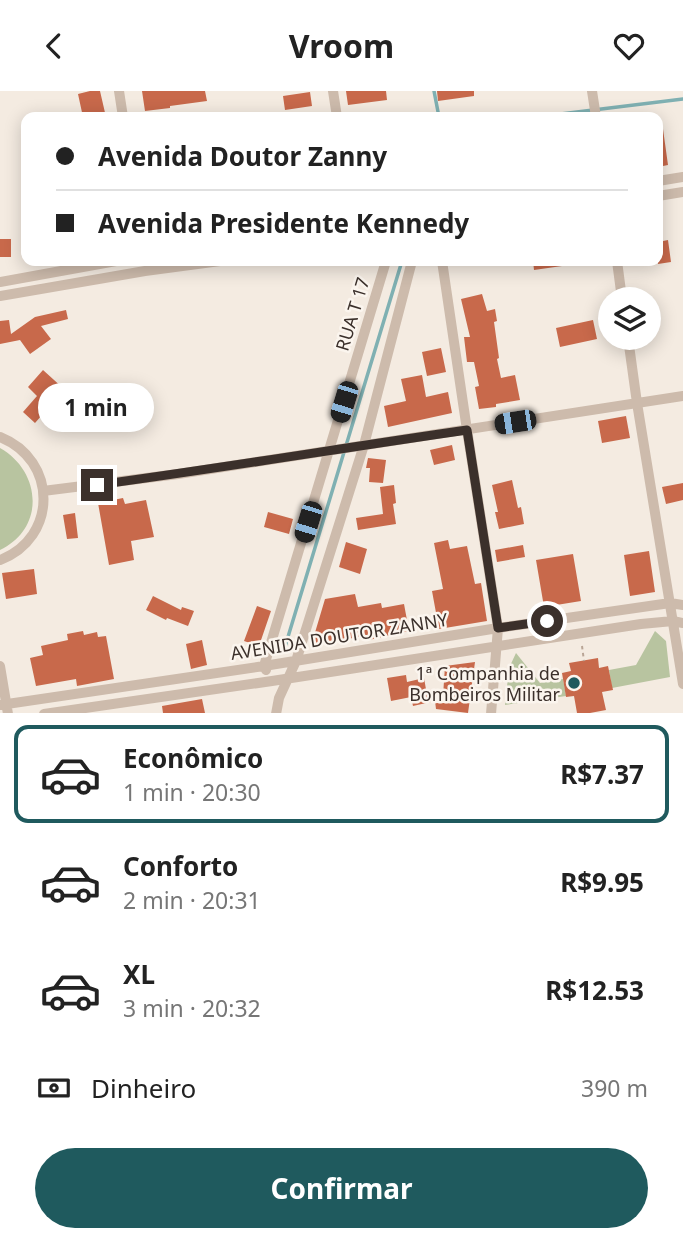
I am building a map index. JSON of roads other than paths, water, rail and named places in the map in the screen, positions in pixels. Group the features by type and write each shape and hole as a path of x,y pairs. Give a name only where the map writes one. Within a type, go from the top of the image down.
{"street":[{"path":"119,91 122,112"},
{"path":"333,91 336,112"},
{"path":"592,91 595,112"},
{"path":"663,180 683,177"},
{"path":"663,195 683,192"},
{"path":"0,282 88,266"},
{"path":"0,296 144,266"},
{"name":"RUA T 17","path":"264,666 385,266"},
{"path":"276,713 279,698 296,661 363,445 411,266"},
{"path":"443,266 498,628 491,713"},
{"path":"618,266 620,287"},
{"path":"629,350 670,603 678,622 683,684"},
{"path":"43,491 178,474 683,396"},
{"path":"0,437 16,445 29,457 39,473 43,491 42,515 36,530 18,551 0,560"},
{"name":"AVENIDA DOUTOR ZANNY","path":"4,707 498,628 670,603 683,605"},
{"name":"AVENIDA DOUTOR ZANNY","path":"44,713 678,622"},
{"path":"0,666 4,707"},
{"path":"264,666 279,698"}],"waterway":[{"path":"434,91 438,112"},
{"path":"577,112 683,99"},
{"path":"284,650 400,266"}],"place":[{"name":"1ª Companhia de Bombeiros Militar","path":"574,683"}]}
